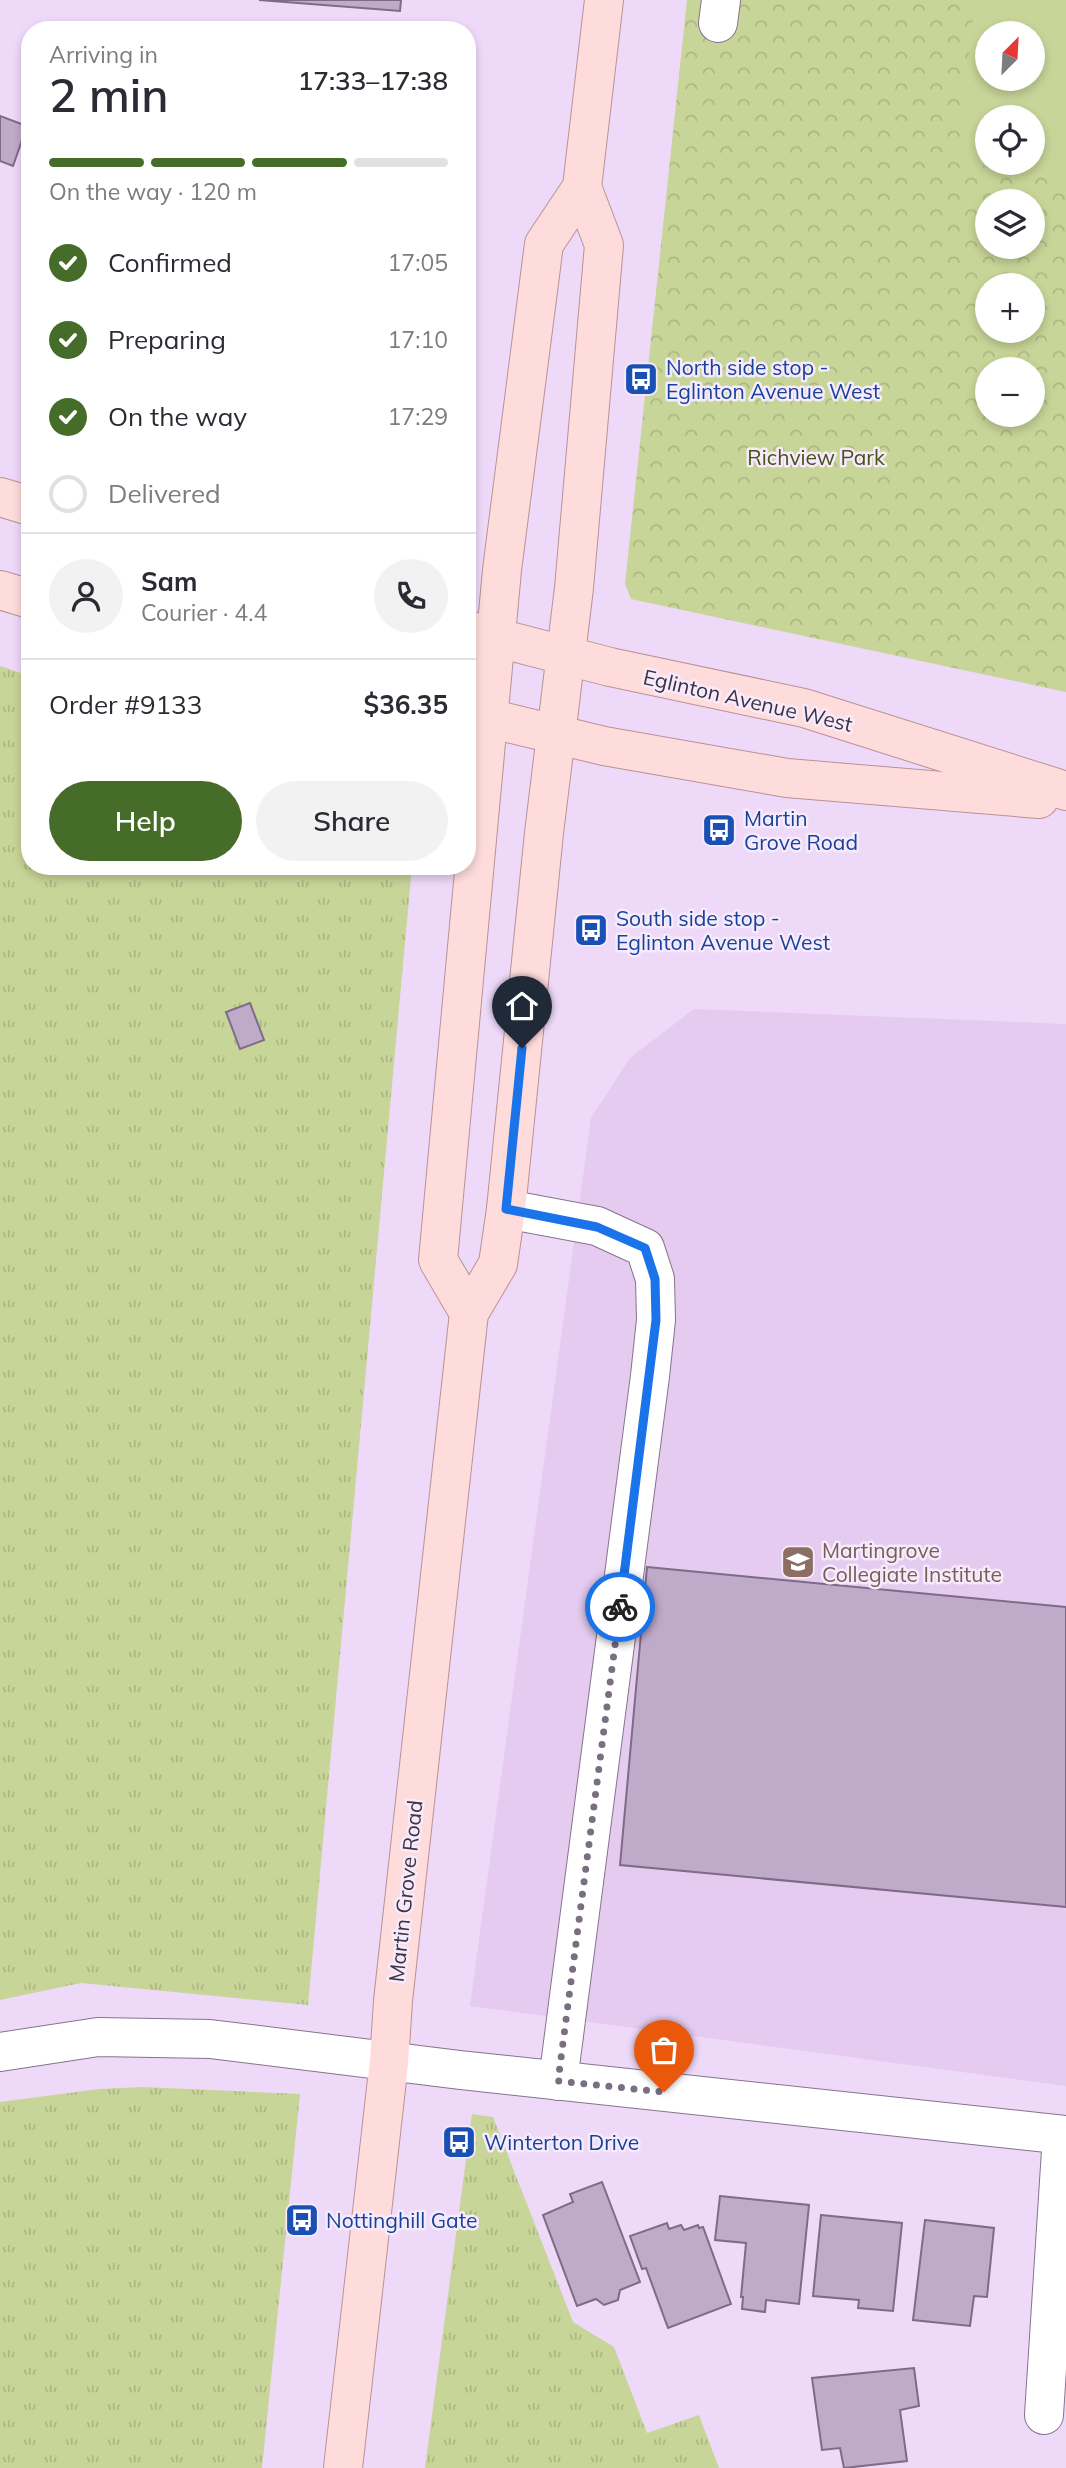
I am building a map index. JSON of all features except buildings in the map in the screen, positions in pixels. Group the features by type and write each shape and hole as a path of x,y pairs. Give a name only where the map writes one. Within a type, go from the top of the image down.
{"main road":[{"name":"Martin Grove Road","path":"476,742 481,633 544,244 582,187 604,0"},
{"name":"Martin Grove Road","path":"343,2468 469,1313 498,1264 506,1209 574,588 604,245 582,187"},
{"path":"0,497 21,503"},
{"path":"0,590 21,596"},
{"name":"Eglinton Avenue West","path":"481,633 610,667 804,708 1066,791"},
{"path":"478,715 604,746 786,778 1066,801"},
{"name":"Martin Grove Road","path":"466,875 438,1261 469,1313"}],"street":[{"path":"506,1209 597,1227 645,1248 655,1279 656,1320 650,1376 558,2081"},
{"path":"0,2052 98,2037 210,2039 558,2081 1064,2135 1044,2415"}],"shaded area":[{"name":"Martingrove Collegiate Institute","path":"694,1009 1066,1024 1066,2086 470,2006 591,1118 630,1058"}],"green space":[{"name":"Richview Park","path":"687,0 1066,0 1066,692 631,599 625,584"},
{"path":"975,0 1066,0 1066,176 1045,173 1045,105 975,105 975,165 957,163"},
{"path":"0,666 21,673 21,875 411,875 308,2005 81,1983 0,2000"},
{"path":"143,2087 300,2094 262,2468 0,2468 0,2102 99,2089"},
{"path":"472,2114 493,2117 573,2322 614,2347 647,2433 699,2415 719,2468 425,2468"}],"way so far":[{"path":"620,1607 558,2081 664,2092"}],"place":[{"name":"North side stop - Eglinton Avenue West","path":"641,379"},
{"name":"Martin Grove Road","path":"719,830"},
{"name":"South side stop - Eglinton Avenue West","path":"591,930"},
{"name":"Martingrove Collegiate Institute","path":"798,1562"},
{"name":"Winterton Drive","path":"459,2142"},
{"name":"Nottinghill Gate","path":"302,2220"}],"route":[{"path":"522,1048 506,1209 597,1227 645,1248 655,1279 656,1320 620,1607"}]}
